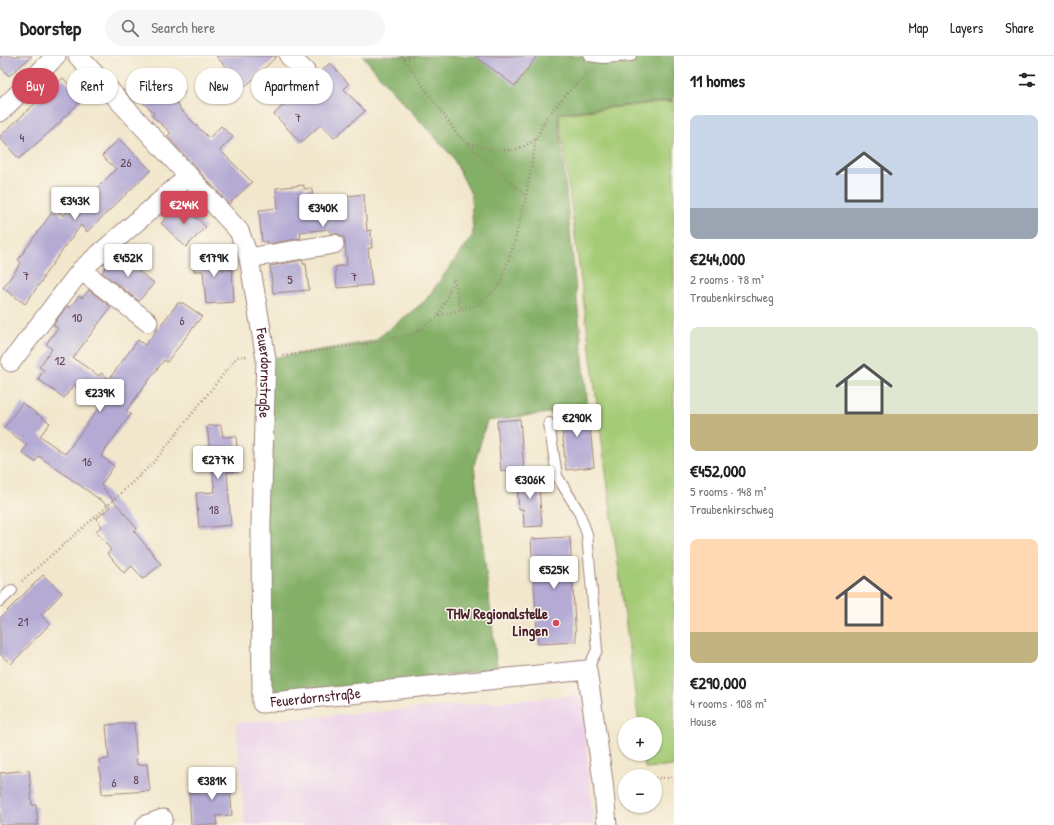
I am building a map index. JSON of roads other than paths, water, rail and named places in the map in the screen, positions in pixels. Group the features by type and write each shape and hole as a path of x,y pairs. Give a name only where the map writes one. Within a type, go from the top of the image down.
{"street":[{"path":"0,112 56,56"},
{"name":"Feuerdornstraße","path":"78,56 239,231 250,258 266,359 261,522 262,703 587,670"},
{"path":"289,56 302,68"},
{"path":"11,362 81,270 189,176"},
{"path":"250,258 334,244"},
{"path":"81,270 148,322"},
{"path":"587,670 603,781 606,825"}],"lane":[{"path":"589,56 603,58 631,56"},
{"path":"548,424 557,476 580,512 587,534 597,650 587,670"},
{"path":"0,601 12,590"}],"place":[{"name":"THW Regionalstelle Lingen","path":"556,623"}]}
